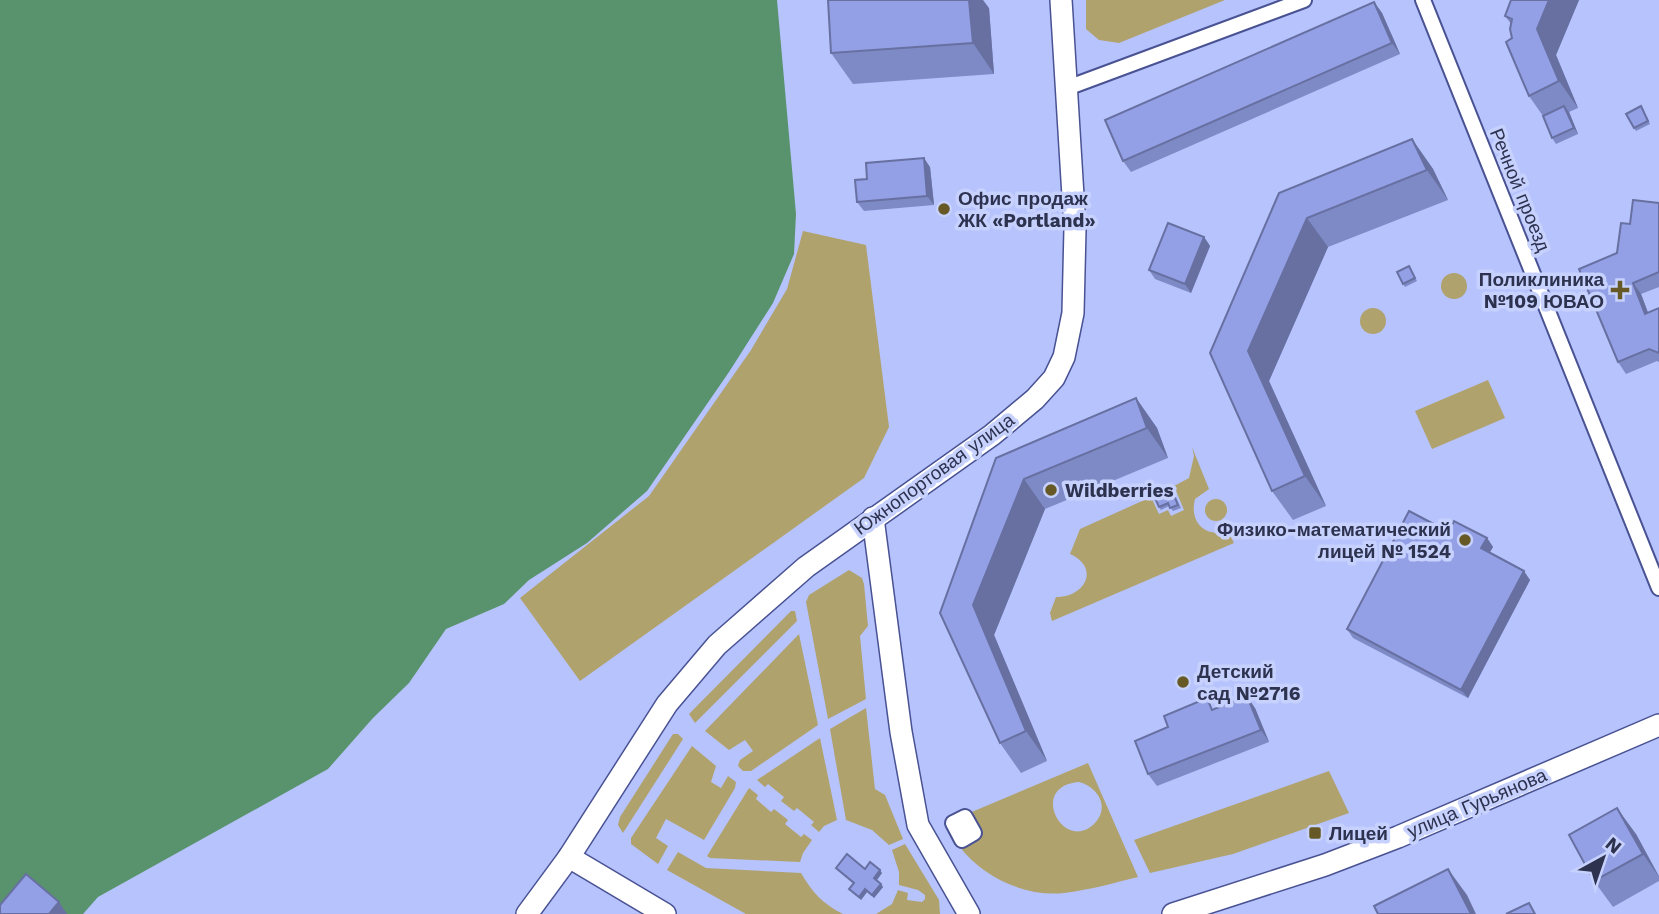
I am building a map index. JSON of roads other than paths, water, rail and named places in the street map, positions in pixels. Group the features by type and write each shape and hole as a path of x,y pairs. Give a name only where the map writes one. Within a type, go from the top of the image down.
{"main road":[{"name":"Южнопортовая улица","path":"569,857 667,704 718,645 806,568 992,435 1035,399 1054,378 1064,357 1073,313 1075,229 1061,0"},
{"path":"873,518 901,732 918,825 969,914"},
{"name":"улица Гурьянова","path":"1173,914 1325,865 1398,837 1659,725"},
{"path":"527,914 569,857 665,914"}],"street":[{"path":"1067,88 1304,0"},
{"name":"Речной проезд","path":"1423,0 1659,589"}],"place":[{"name":"Офис продаж ЖК «Portland»","path":"944,209"},
{"name":"Поликлиника №109 ЮВАО","path":"1620,290"},
{"name":"Wildberries","path":"1051,490"},
{"name":"Физико-математический лицей № 1524","path":"1465,540"},
{"name":"Детский сад №2716","path":"1183,682"},
{"name":"Лицей","path":"1315,833"}]}
